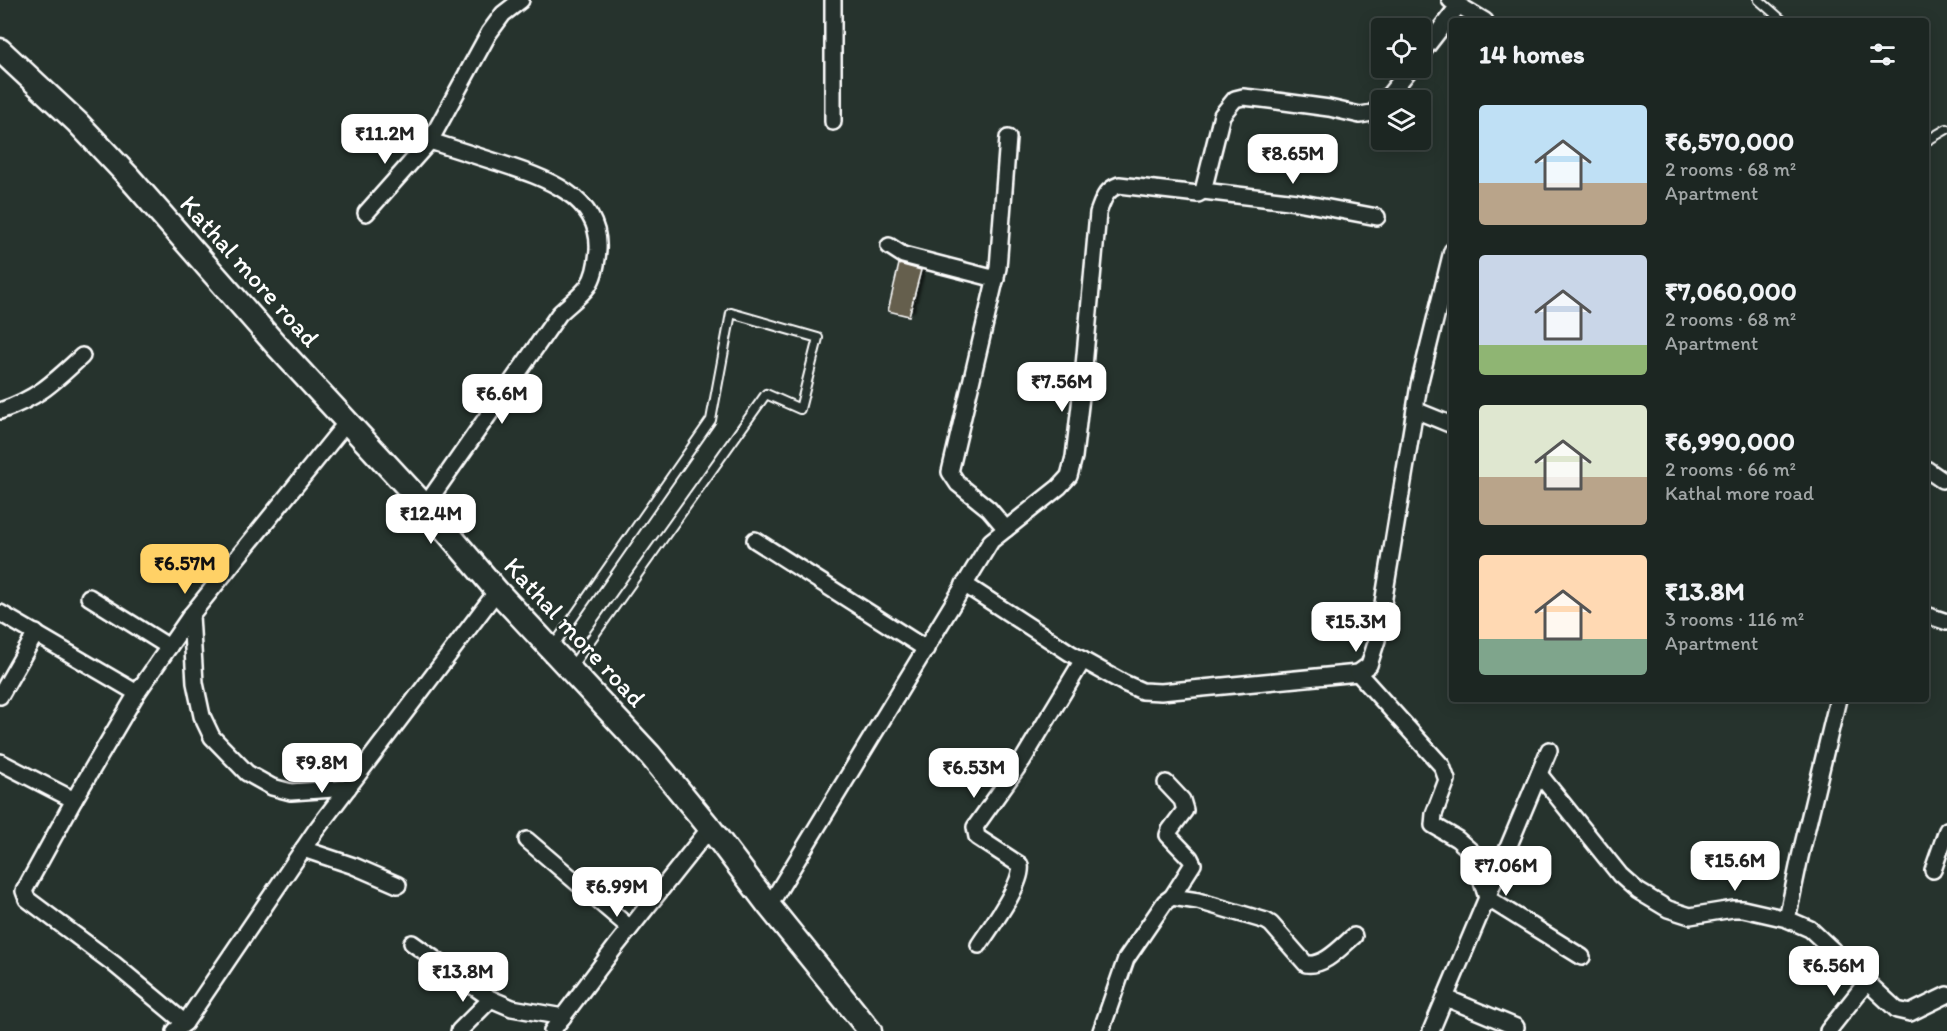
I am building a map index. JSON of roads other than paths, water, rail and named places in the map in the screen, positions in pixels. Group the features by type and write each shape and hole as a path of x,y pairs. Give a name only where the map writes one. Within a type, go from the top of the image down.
{"main road":[{"name":"Kathal more road","path":"0,50 77,122 120,168 277,346 425,506 497,591 650,755 870,1031"}],"street":[{"path":"366,213 430,141 489,33 503,14 521,0"},
{"path":"833,0 833,122"},
{"path":"1431,38 1454,3 1480,18"},
{"path":"1393,90 1403,78"},
{"path":"1203,191 1222,115 1235,99 1243,97 1262,99 1329,108 1360,115 1371,113"},
{"path":"1006,529 989,509 958,484 950,472 998,268 1008,138"},
{"path":"425,506 559,315 586,288 596,263 598,239 596,225 577,200 560,186 541,177 430,141"},
{"path":"769,906 991,541 1059,487 1069,476 1074,457 1098,213 1105,194 1111,188 1119,185 1198,194 1203,191 1297,202 1377,217"},
{"path":"890,246 903,255 996,279"},
{"path":"964,584 1083,660 1142,691 1161,692 1358,673 1369,665 1377,640 1419,385 1449,263"},
{"path":"0,411 20,404 46,389 82,356"},
{"path":"1415,410 1449,424"},
{"path":"347,422 191,615 137,693 26,884 24,891 27,899 114,964 180,1027 303,849 497,591"},
{"path":"1929,471 1942,480"},
{"path":"755,540 926,649"},
{"path":"90,597 169,647"},
{"path":"0,613 137,693"},
{"path":"191,615 195,683 201,716 212,737 247,773 272,787 291,792 348,788"},
{"path":"1929,616 1947,622"},
{"path":"0,696 36,633"},
{"path":"979,945 1016,886 1021,868 1020,865 977,837 975,827 1022,761 1083,660"},
{"path":"1358,673 1442,766 1447,780 1434,814 1433,825 1473,853 1487,898 1582,957"},
{"path":"1787,919 1838,702"},
{"path":"1431,1031 1549,750"},
{"path":"0,762 74,800"},
{"path":"1539,774 1620,874 1638,891 1668,909 1690,916 1733,909 1787,919 1810,929 1897,1010 1910,1013 1947,995"},
{"path":"1101,1031 1126,959 1165,902 1172,897 1193,864 1190,858 1169,839 1170,830 1185,810 1182,800 1166,783"},
{"path":"1933,870 1946,827"},
{"path":"552,1031 710,828"},
{"path":"527,840 630,928"},
{"path":"303,849 354,866 398,885"},
{"path":"1172,897 1198,901 1266,921 1306,964 1321,963 1354,936"},
{"path":"412,943 491,999 512,1008 563,1017"},
{"path":"1827,1031 1866,983"},
{"path":"1446,998 1516,1027"},
{"path":"459,1031 491,999"}],"lane":[{"path":"1759,0 1780,18"},
{"path":"1929,139 1947,129"},
{"path":"551,650 711,420 731,313 818,338 800,409 766,394 569,670"}]}
